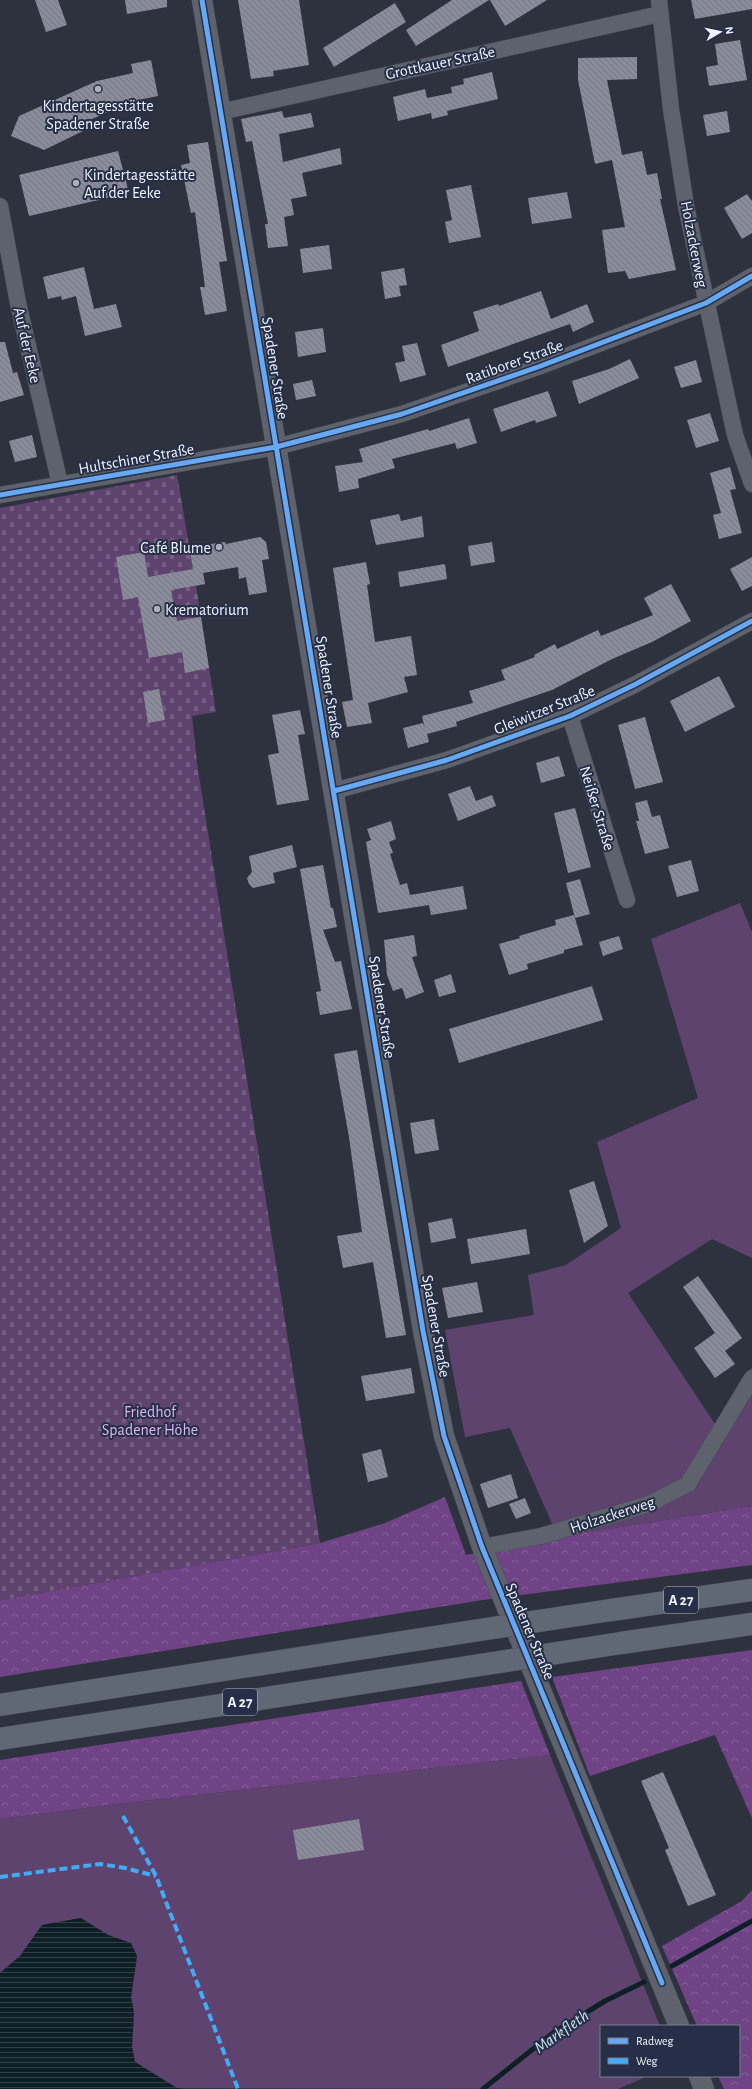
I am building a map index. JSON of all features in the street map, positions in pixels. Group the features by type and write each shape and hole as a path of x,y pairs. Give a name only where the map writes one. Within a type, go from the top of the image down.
{"highway":[{"name":"A 27","path":"0,1705 473,1631 752,1590"},
{"name":"A 27","path":"0,1739 752,1624"}],"street":[{"name":"Spadener Straße","path":"202,0 426,1346 444,1436 482,1547 679,2025"},
{"name":"Grottkauer Straße","path":"220,112 660,7"},
{"name":"Holzackerweg","path":"660,7 671,110 684,191 706,303 735,435 752,484"},
{"name":"Auf der Eeke","path":"0,206 18,303 60,484"},
{"name":"Ratiborer Straße","path":"276,447 402,414 538,367 706,303 752,276"},
{"name":"Hultschiner Straße","path":"0,495 276,447"},
{"name":"Gleiwitzer Straße","path":"334,791 447,760 570,716 636,684 752,621"},
{"name":"Neißer Straße","path":"570,716 627,900"},
{"name":"Holzackerweg","path":"482,1547 541,1536 649,1504 688,1484 752,1378"},
{"path":"699,2077 704,2089"}],"green space":[{"name":"Friedhof Spadener Höhe","path":"177,475 193,569 202,567 205,584 196,586 216,712 192,716 197,763 320,1543 0,1600 0,508"},
{"path":"740,903 752,932 752,1258 712,1239 628,1293 717,1427 752,1367 752,1506 558,1537 510,1428 465,1437 445,1330 534,1315 528,1275 566,1265 621,1228 597,1142 698,1098 651,939"},
{"path":"445,1497 466,1555 558,1537 752,1506 752,1565 483,1600 0,1677 0,1600 320,1543 385,1523"},
{"path":"752,1650 752,1818 715,1735 590,1776 552,1677"},
{"path":"521,1681 550,1755 124,1803 0,1819 0,1760"},
{"path":"550,1755 660,2025 600,2025 600,2077 646,2077 618,2089 177,2088 135,2062 132,2047 134,2013 131,1997 137,1956 131,1943 108,1935 81,1918 42,1925 20,1956 0,1973 0,1819 124,1803"},
{"path":"752,1890 752,2089 724,2089 718,2077 740,2077 740,2025 697,2025 662,1946 742,1901"}],"water":[{"path":"81,1918 108,1935 131,1943 137,1956 131,1997 134,2013 132,2047 135,2062 177,2088 184,2089 0,2089 0,1973 20,1956 42,1925"}],"building":[{"path":"35,0 58,0 67,25 46,32"},
{"path":"125,0 167,0 167,7 127,14"},
{"path":"238,0 299,0 309,65 273,71 274,76 251,79"},
{"path":"452,0 489,0 416,46 406,30"},
{"path":"490,0 547,0 505,26"},
{"path":"691,0 752,0 752,9 695,19"},
{"path":"395,3 406,22 334,67 323,48"},
{"path":"740,40 747,80 709,86 706,67 718,65 715,44"},
{"path":"637,57 637,79 607,80 622,155 642,151 647,175 657,173 662,199 660,199 676,270 629,279 625,271 608,273 602,230 625,227 612,160 595,164 578,80 578,58"},
{"path":"151,60 158,96 138,100 139,105 106,113 80,124 83,131 44,150 11,136 19,116 97,81 133,73 131,64"},
{"path":"492,72 498,99 447,111 448,115 432,119 431,113 398,121 393,97 425,89 427,98 452,93 451,87 464,84 463,79"},
{"path":"282,111 284,118 311,113 314,127 279,134 283,162 340,148 342,164 302,173 307,196 291,199 294,215 284,217 288,246 268,248 265,224 268,224 252,141 246,142 241,119"},
{"path":"727,111 730,132 707,136 703,115"},
{"path":"208,142 227,261 219,262 227,311 205,315 200,287 205,287 195,212 191,213 181,165 190,163 187,145"},
{"path":"118,151 129,193 29,216 19,175"},
{"path":"471,185 481,237 449,243 445,222 452,220 446,190"},
{"path":"567,192 572,218 532,224 528,198"},
{"path":"747,194 752,201 752,233 742,239 724,208"},
{"path":"329,245 332,269 303,273 300,249"},
{"path":"84,267 94,309 116,304 122,327 85,336 76,296 62,300 61,296 48,299 43,277"},
{"path":"404,268 407,285 399,286 401,296 385,299 381,272"},
{"path":"541,291 551,319 587,304 594,322 573,332 570,324 448,367 441,345 479,331 473,312 498,304 499,306"},
{"path":"323,328 326,352 298,357 295,332"},
{"path":"0,342 5,342 13,373 17,372 24,395 0,402"},
{"path":"417,343 426,375 400,382 395,363 405,361 402,346"},
{"path":"630,359 639,378 579,404 572,381 609,369"},
{"path":"696,360 702,382 681,388 674,367"},
{"path":"312,380 316,396 296,400 293,384"},
{"path":"548,391 557,416 536,423 535,420 501,432 493,409"},
{"path":"710,413 719,441 696,448 687,420"},
{"path":"469,418 477,443 457,449 455,443 392,459 395,468 358,479 359,488 339,492 335,466 363,462 359,449 428,429 429,431"},
{"path":"32,435 37,457 15,462 9,441"},
{"path":"730,467 736,489 730,490 742,533 719,539 713,515 721,513 710,473"},
{"path":"399,514 401,521 422,516 424,537 376,545 370,520"},
{"name":"Krematorium","path":"260,537 266,542 269,559 262,560 267,592 249,595 246,577 239,579 238,567 203,573 205,584 171,590 177,621 201,617 209,668 185,673 182,652 149,658 138,597 123,600 116,557 144,552 148,577 193,569 189,547 225,542 226,544"},
{"path":"492,542 495,562 471,566 468,546"},
{"path":"752,557 752,586 742,591 730,569"},
{"path":"366,562 370,584 367,585 375,642 411,636 417,675 404,677 408,692 368,703 372,723 347,727 342,702 353,700 333,568"},
{"path":"445,564 447,579 400,587 398,572"},
{"path":"671,584 691,621 652,642 612,659 552,690 456,722 457,726 427,734 429,742 408,748 403,728 423,723 425,729 422,716 473,703 469,691 505,680 501,670 535,657 534,655 555,644 557,649 598,630 601,636 653,615 644,598"},
{"path":"719,676 735,707 685,732 670,701"},
{"path":"159,689 165,720 148,723 143,692"},
{"path":"300,710 305,734 298,735 309,800 277,805 268,755 279,753 272,715"},
{"path":"645,717 663,782 635,789 618,725"},
{"path":"559,756 565,776 541,783 536,763"},
{"path":"470,786 476,801 492,795 496,806 458,821 448,794"},
{"path":"647,800 652,817 660,815 669,848 645,854 636,821 639,821 635,803"},
{"path":"575,808 591,867 568,873 554,813"},
{"path":"391,821 396,839 389,842 393,853 390,854 400,885 407,883 410,895 463,886 467,909 431,915 429,905 378,913 366,842 371,840 367,829"},
{"path":"292,845 297,867 273,873 275,883 253,888 249,884 247,878 252,872 249,856"},
{"path":"691,860 699,891 677,897 668,866"},
{"path":"323,865 331,908 333,908 337,927 323,930 335,962 341,961 352,1009 320,1015 316,992 321,991 300,869"},
{"path":"580,879 590,914 575,918 566,883"},
{"path":"574,915 583,945 564,950 564,953 527,964 528,969 509,975 499,944 520,938 519,936 556,925 555,920"},
{"path":"414,935 417,956 412,957 424,992 406,999 402,988 393,991 387,975 384,940"},
{"path":"619,936 623,949 603,956 599,942"},
{"path":"451,974 456,992 439,997 434,980"},
{"path":"592,986 603,1020 459,1063 449,1029"},
{"path":"357,1050 406,1335 386,1338 373,1262 343,1268 337,1236 362,1232 349,1137 334,1054"},
{"path":"434,1119 439,1150 415,1154 410,1123"},
{"path":"594,1181 608,1226 584,1243 569,1190"},
{"path":"452,1218 456,1238 431,1243 428,1223"},
{"path":"526,1229 530,1254 471,1264 467,1239"},
{"path":"698,1276 742,1338 725,1351 735,1364 715,1378 694,1348 715,1333 683,1287"},
{"path":"477,1282 483,1312 448,1318 442,1288"},
{"path":"411,1368 415,1393 366,1401 361,1376"},
{"path":"381,1449 388,1477 368,1482 362,1454"},
{"path":"511,1474 518,1498 488,1508 480,1484"},
{"path":"525,1498 531,1513 516,1519 509,1504"},
{"path":"663,1772 716,1895 688,1906 665,1850 669,1848 641,1781"},
{"path":"359,1819 364,1850 298,1860 293,1830"}],"waterway":[{"name":"Markfleth","path":"672,1966 752,1921"},
{"name":"Markfleth","path":"483,2089 553,2033 605,2001 644,1982"}],"marked path":[{"path":"123,1816 156,1876 238,2089"},
{"path":"0,1877 100,1864 125,1868 156,1876"}],"cycle path":[{"path":"202,0 423,1331 444,1436 482,1547 662,1983"},
{"path":"0,495 276,447 402,414 538,367 706,303 752,276"},
{"path":"334,791 447,760 570,716 636,684 752,621"}],"place":[{"name":"Kindertagesstätte Spadener Straße","path":"98,89"},
{"name":"Kindertagesstätte Auf der Eeke","path":"76,183"},
{"name":"Café Blume","path":"219,547"},
{"name":"Krematorium","path":"157,609"}]}
